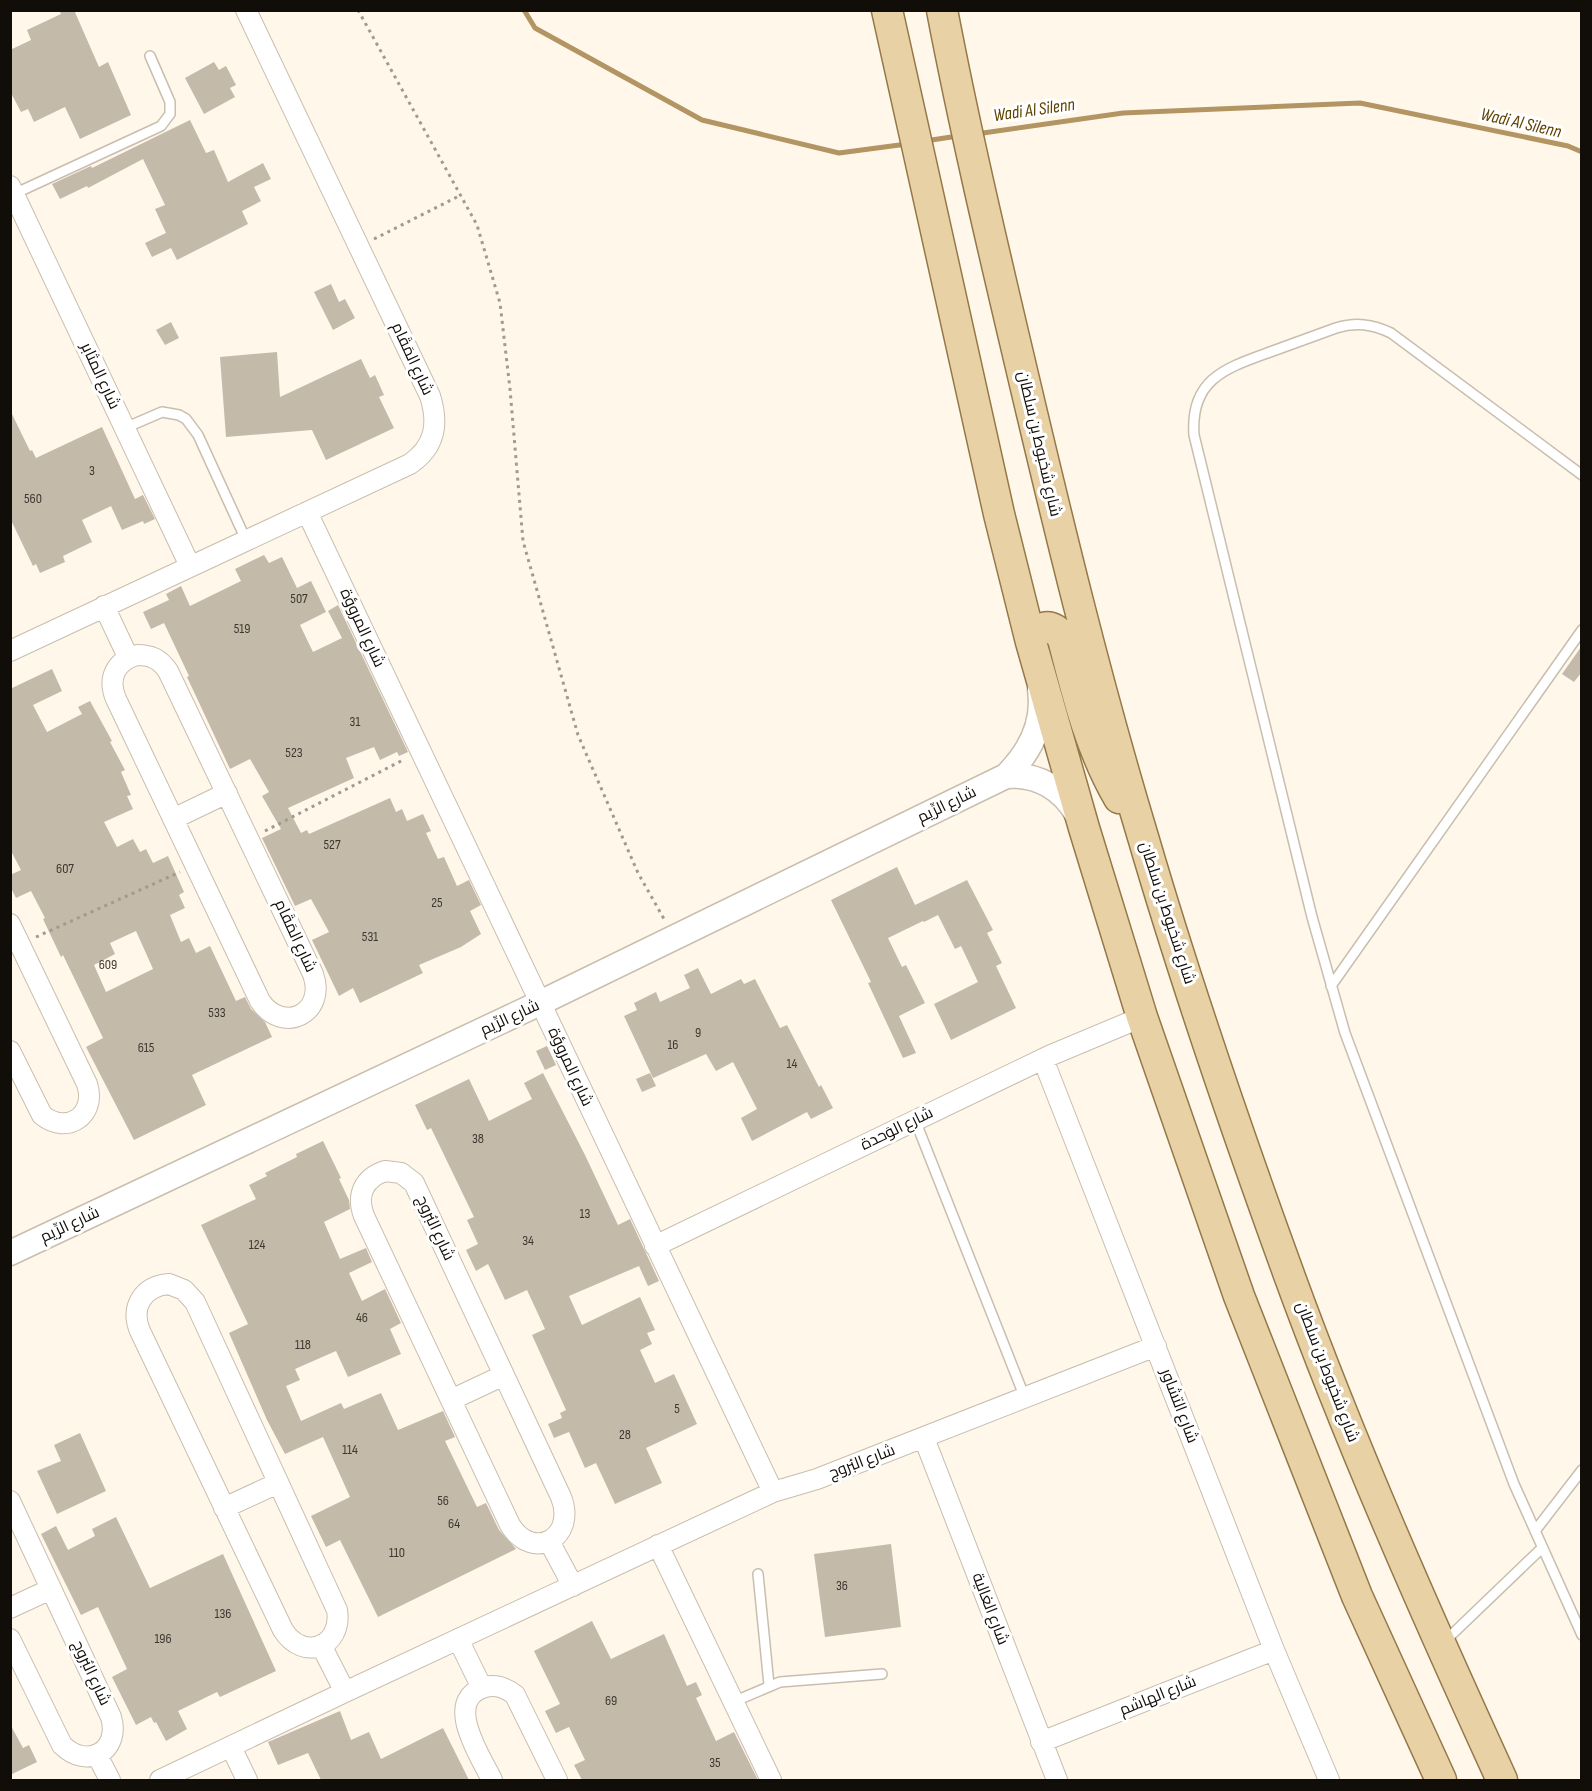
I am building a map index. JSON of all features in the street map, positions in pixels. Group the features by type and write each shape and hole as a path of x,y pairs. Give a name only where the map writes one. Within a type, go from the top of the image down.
{"main road":[{"name":"شارع شخبوط بن سلطان","path":"943,15 1052,500 1142,836 1225,1094 1290,1276 1361,1459 1440,1645 1502,1780"},
{"path":"889,19 999,514 1034,653 1084,828 1142,1017 1239,1296 1357,1596 1441,1780"},
{"path":"1034,653 1033,635 1038,629 1046,627 1059,632 1099,761 1142,836"}],"street":[{"name":"شارع المَقَام","path":"10,651 410,464 424,452 430,443 435,418 430,396 246,10"},
{"name":"شارع المثابر","path":"12,190 190,566"},
{"name":"شارع المروؤة","path":"307,512 773,1492"},
{"path":"104,606 128,657"},
{"name":"شارع الرِّيم","path":"1006,777 1031,746 1035,734 1042,700 1034,653"},
{"name":"شارع المَقَام","path":"137,654 146,655 163,663 227,793 316,982 317,991 310,1007 296,1017 279,1017 265,1009 260,1001 113,692 113,676 116,668 128,657 137,654"},
{"name":"شارع الرِّيم","path":"10,1253 540,1004 1006,777 1027,776 1041,780 1052,787 1072,805 1084,828"},
{"path":"173,819 227,793"},
{"path":"10,924 87,1084 90,1099 84,1113 78,1119 63,1124 49,1120 42,1115 10,1051"},
{"name":"شارع الوَحدة","path":"655,1246 1042,1059 1142,1017"},
{"name":"شارع التشاور","path":"1042,1059 1274,1650 1329,1780"},
{"name":"شارع البُروج","path":"393,1171 401,1173 414,1183 564,1505 565,1522 556,1537 549,1541 530,1543 522,1540 515,1533 451,1400 361,1208 362,1192 370,1178 377,1174 393,1171"},
{"path":"160,1285 177,1286 190,1295 195,1302 337,1610 337,1628 333,1635 321,1645 311,1648 304,1647 289,1639 224,1508 136,1324 140,1299 152,1288 160,1285"},
{"name":"شارع البُروج","path":"160,1780 773,1492 817,1479 1156,1346"},
{"path":"451,1400 504,1375"},
{"name":"شارع الغالية","path":"924,1438 1057,1780"},
{"path":"224,1508 278,1483"},
{"name":"شارع البُروج","path":"10,1501 114,1726 110,1743 97,1755"},
{"path":"549,1541 573,1586"},
{"path":"658,1545 771,1780"},
{"path":"10,1608 51,1589"},
{"path":"10,1639 63,1745 69,1752 78,1756 97,1755 110,1780"},
{"path":"458,1639 482,1688"},
{"path":"321,1645 345,1692"},
{"name":"شارع الهاشم","path":"1041,1742 1274,1650"},
{"path":"492,1780 468,1731 464,1714 469,1698 482,1688 500,1686 515,1695 557,1780"},
{"path":"231,1748 247,1780"}],"lane":[{"path":"12,190 161,126 170,114 170,102 150,56"},
{"path":"1581,475 1391,333 1369,325 1347,325 1235,364 1216,375 1201,393 1194,413 1194,435 1312,917 1345,1033 1514,1484 1581,1635"},
{"path":"125,428 162,412 179,415 186,419 198,435 246,540"},
{"path":"1331,986 1581,630"},
{"path":"915,1120 1025,1398"},
{"path":"1535,1531 1581,1470"},
{"path":"1440,1645 1542,1548"},
{"path":"758,1574 770,1685"},
{"path":"733,1703 770,1685 789,1680 882,1674"}],"path":[{"path":"358,10 477,225 500,303 523,542 578,735 638,873 675,938"},
{"path":"359,247 461,195"},
{"path":"249,839 420,751"},
{"path":"20,944 195,865"}],"building":[{"path":"59,10 74,10 99,67 108,62 131,115 80,139 65,107 34,122 28,109 21,112 10,91 10,50 31,40 27,30 61,14"},
{"path":"214,62 219,70 226,66 236,85 230,88 235,97 204,114 185,78"},
{"path":"190,120 206,153 214,150 228,182 263,163 271,179 254,187 261,201 242,211 248,224 177,260 171,248 152,257 145,243 166,233 155,209 165,205 143,159 88,188 87,186 60,199 52,184 91,166 92,168"},
{"path":"331,284 339,302 345,299 355,318 333,330 314,292"},
{"path":"171,322 179,338 165,345 156,330"},
{"path":"277,352 280,397 361,359 370,378 375,375 384,395 379,397 394,428 326,460 312,430 226,437 220,357"},
{"path":"10,410 30,451 32,450 36,458 102,427 135,499 143,495 155,519 144,524 143,521 122,530 111,506 82,520 92,542 63,556 65,562 40,573 36,564 33,566 10,518"},
{"path":"264,555 269,563 282,557 297,588 311,581 326,612 300,625 313,652 342,638 328,611 338,605 408,752 399,756 397,752 380,760 374,747 346,758 354,778 288,808 301,833 307,830 309,834 390,798 396,812 402,809 407,821 423,814 431,831 426,833 438,859 444,857 457,886 469,880 481,905 470,911 481,934 461,947 419,965 423,973 360,1003 353,988 339,996 312,940 329,932 311,899 295,906 262,838 281,829 262,796 269,792 250,759 230,769 164,623 151,629 143,612 169,600 166,594 181,586 190,606 241,581 235,569"},
{"path":"1581,647 1581,673 1574,682 1562,674"},
{"path":"52,669 62,691 33,705 47,732 82,714 78,707 90,701 125,770 121,772 131,795 127,796 133,809 104,822 117,847 133,839 140,852 146,849 153,863 168,856 184,892 179,895 185,908 170,915 181,942 189,938 196,953 210,946 236,1001 245,997 251,1009 265,1022 272,1037 192,1075 206,1105 134,1140 86,1047 103,1038 63,955 61,957 43,919 45,918 31,891 16,898 10,886 10,875 21,870 10,849 10,689","holes":["136,931 153,969 106,992 94,965 115,954 110,943"]},
{"path":"897,867 915,905 967,880 993,930 987,933 1002,963 996,966 1016,1008 951,1040 934,1004 978,982 961,946 955,949 938,915 923,921 888,938 902,967 906,965 925,1003 899,1016 916,1053 903,1058 868,983 871,982 831,900"},
{"path":"698,968 711,994 741,979 744,984 755,979 780,1028 787,1025 819,1087 821,1085 833,1108 811,1119 807,1112 752,1141 741,1118 757,1109 733,1062 716,1071 706,1054 653,1078 624,1016 637,1010 634,1003 656,992 660,1002 690,988 684,975"},
{"path":"547,1046 556,1065 545,1070 536,1051"},
{"path":"543,1073 618,1225 630,1219 659,1281 648,1286 639,1266 569,1296 582,1325 640,1297 655,1330 647,1333 652,1344 640,1350 655,1383 674,1374 697,1424 646,1448 662,1483 615,1504 596,1463 585,1468 569,1432 554,1438 548,1424 562,1418 560,1413 566,1410 532,1335 545,1329 527,1290 505,1300 488,1264 476,1271 466,1250 478,1244 467,1220 474,1217 431,1128 427,1130 415,1105 469,1079 489,1121 532,1099 524,1083"},
{"path":"650,1073 656,1086 642,1092 636,1079"},
{"path":"323,1141 341,1178 339,1179 349,1200 350,1209 324,1222 340,1259 366,1248 372,1262 349,1273 362,1301 385,1289 401,1323 390,1329 401,1354 348,1377 336,1351 295,1369 300,1380 286,1386 301,1421 341,1403 344,1409 381,1393 398,1430 443,1411 455,1437 445,1441 477,1507 486,1503 499,1530 516,1549 378,1617 340,1540 326,1547 311,1516 350,1497 323,1437 285,1454 267,1420 229,1333 248,1324 201,1225 256,1199 249,1185 267,1176 265,1173 297,1157 296,1154"},
{"path":"80,1433 106,1491 57,1514 37,1471 61,1461 54,1445"},
{"path":"116,1517 150,1588 223,1554 276,1671 220,1697 217,1692 178,1711 187,1729 166,1741 151,1717 136,1725 112,1677 127,1669 98,1607 81,1615 41,1534 56,1526 68,1550 95,1536 92,1529"},
{"path":"891,1544 901,1627 825,1637 814,1554"},
{"path":"592,1621 611,1659 664,1634 687,1686 696,1682 702,1695 696,1698 716,1741 734,1732 758,1780 582,1780 574,1765 585,1760 569,1727 556,1733 545,1711 560,1704 534,1651"},
{"path":"340,1711 351,1740 369,1732 381,1759 443,1728 469,1780 321,1780 308,1753 278,1765 268,1742"},
{"path":"10,1724 23,1748 29,1745 37,1762 10,1775"}],"waterway":[{"name":"Wadi Al Silenn","path":"524,10 535,28 702,120 839,153 907,144"},
{"name":"Wadi Al Silenn","path":"976,134 1123,113 1360,103 1568,146 1582,152"},
{"name":"Wadi Al Silenn","path":"925,141 958,136"}]}
